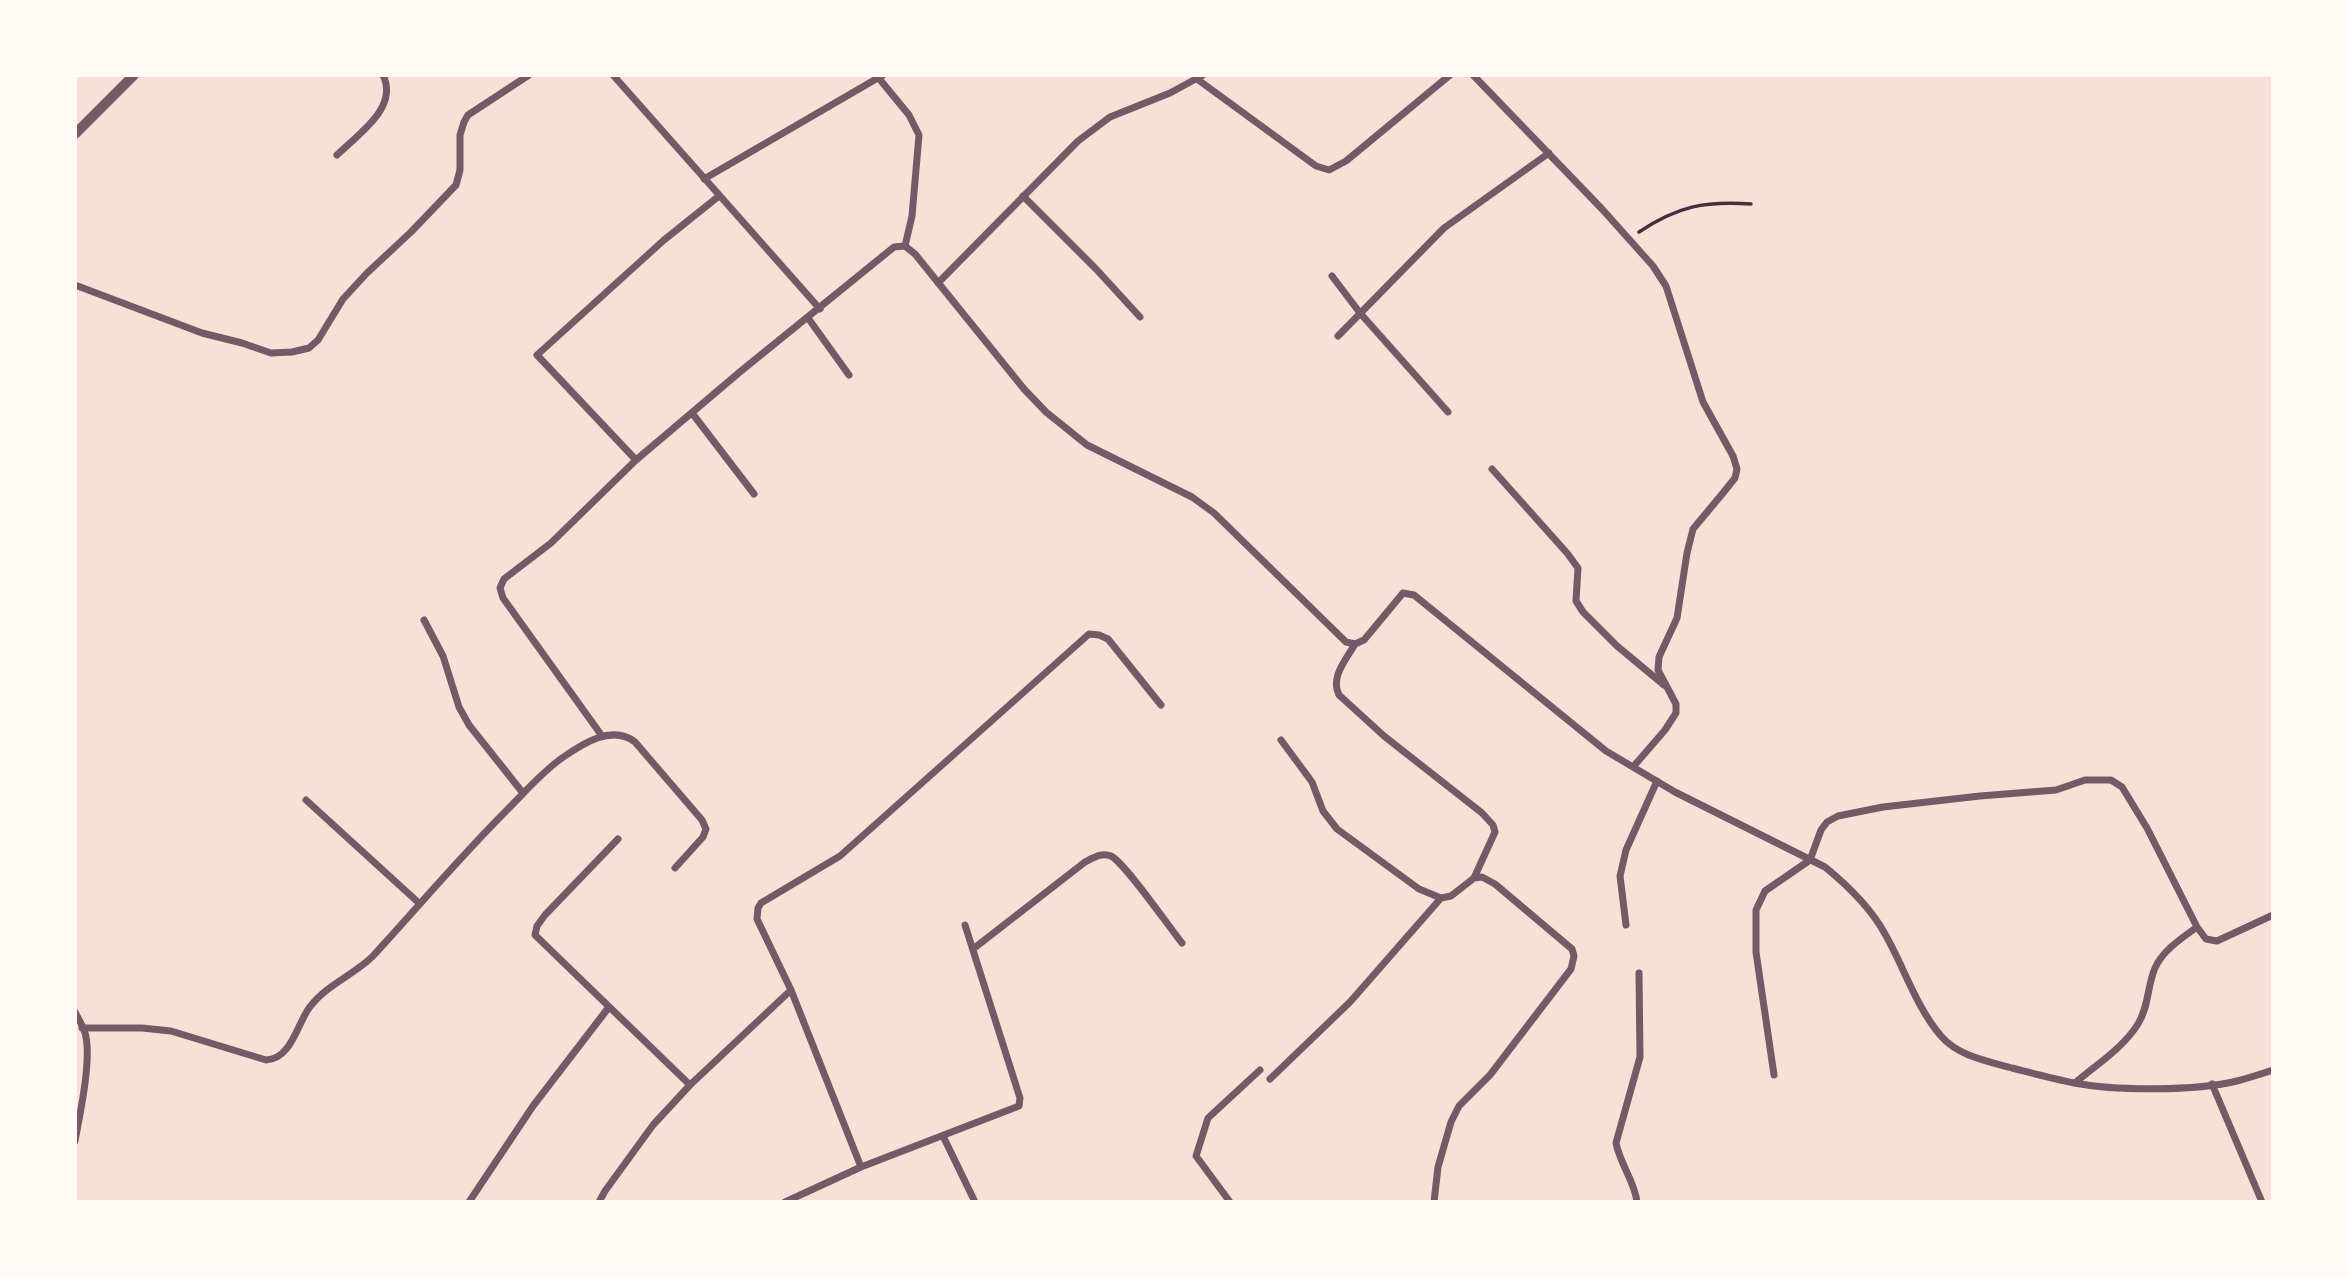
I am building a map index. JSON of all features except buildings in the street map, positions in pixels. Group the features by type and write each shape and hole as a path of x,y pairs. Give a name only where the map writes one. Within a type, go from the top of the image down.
{"street":[{"path":"75,134 134,75"},
{"path":"337,155 382,110 388,86 383,75"},
{"path":"75,285 202,332 271,353 309,348 318,340 335,310 359,282 456,185 460,170 461,127 468,115 529,75"},
{"path":"613,75 820,309"},
{"path":"938,283 1078,141 1110,117 1170,93 1200,77 1316,166 1329,170 1346,161 1450,75"},
{"path":"1474,75 1653,266 1665,286 1703,402 1733,456 1737,469 1735,478 1693,529 1678,618 1659,657 1658,670 1676,704 1676,713 1665,730 1633,766"},
{"path":"704,179 880,76 909,115 919,135 912,216 905,246"},
{"path":"1338,336 1444,228 1549,153"},
{"path":"636,460 537,355 664,240 719,196"},
{"path":"1023,197 1140,317"},
{"path":"602,736 503,598 500,588 504,579 551,543 636,460 894,247 905,246 915,254 1046,412 1087,445 1192,497 1214,513 1334,631 1346,642 1355,645"},
{"path":"1332,276 1360,313 1448,412"},
{"path":"808,318 849,375"},
{"path":"692,413 754,494"},
{"path":"1492,469 1567,553 1577,568 1576,601 1583,612 1617,646 1669,689"},
{"path":"1281,740 1312,782 1323,811 1336,828 1419,889 1441,898 1451,896 1474,878 1495,832 1493,825 1482,813 1384,736 1339,695 1334,687 1337,676 1355,645 1364,640 1403,593 1414,595 1606,751 1675,792 1825,867 1840,879 1884,932 1931,1024 1946,1042 1962,1052 1979,1059 2075,1083 2121,1088 2212,1084 2236,1081 2273,1070"},
{"path":"424,620 443,656 459,707 483,744 523,793"},
{"path":"861,1167 791,990 757,919 761,903 840,856 1089,634 1108,639 1161,705"},
{"path":"82,1028 171,1031 266,1060 273,1059 287,1047 309,1009 323,992 360,968 523,793 559,760 583,744 602,736 621,734 635,742 702,820 706,829 703,837 675,868"},
{"path":"1774,1075 1756,952 1756,910 1765,891 1810,860 1824,826 1838,816 1919,803 2056,789 2084,780 2111,780 2122,787 2147,828 2197,927 2206,939 2217,941 2273,915"},
{"path":"1626,925 1620,876 1626,850 1657,781"},
{"path":"306,800 420,904"},
{"path":"618,839 545,915 535,931 538,940 690,1085"},
{"path":"973,949 1085,862 1096,856 1107,855 1114,857 1126,871 1182,943"},
{"path":"1434,1202 1438,1167 1451,1122 1459,1106 1490,1075 1571,969 1574,956 1567,943 1495,884 1482,877 1474,878"},
{"path":"1270,1079 1350,1002 1441,898"},
{"path":"785,1202 861,1167 1019,1106 1020,1102 965,925"},
{"path":"2075,1083 2120,1044 2136,1026 2161,958 2197,927"},
{"path":"1637,1202 1636,1192 1618,1158 1616,1143 1640,1057 1639,972"},
{"path":"599,1202 638,1144 690,1085 791,990"},
{"path":"469,1202 546,1087 608,1007"},
{"path":"75,1012 86,1036 84,1087 75,1141"},
{"path":"1230,1202 1196,1156 1208,1118 1260,1070"},
{"path":"2212,1084 2262,1202"},
{"path":"943,1136 975,1202"}],"path":[{"path":"1629,239 1664,216 1686,208 1751,204"}]}
